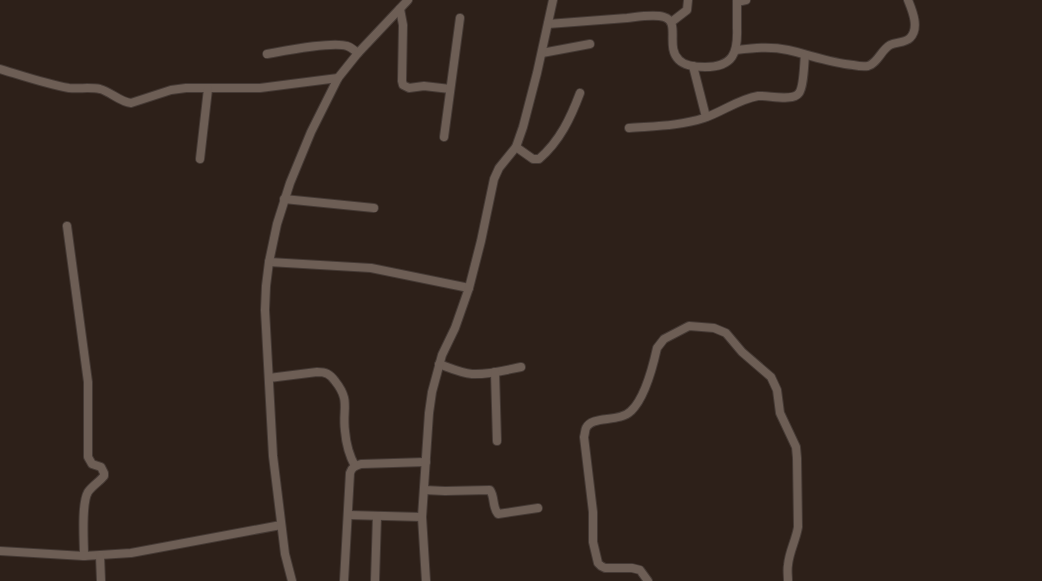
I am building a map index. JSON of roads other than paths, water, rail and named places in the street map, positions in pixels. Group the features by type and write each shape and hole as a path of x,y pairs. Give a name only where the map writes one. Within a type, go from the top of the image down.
{"street":[{"path":"292,581 285,554 273,456 266,310 266,286 269,262 284,199 302,153 338,78 358,53 407,0"},
{"path":"426,581 422,517 432,392 439,364 455,328 469,288 494,179 499,168 516,147 530,102 553,0"},
{"path":"674,20 687,10 688,0"},
{"path":"548,24 641,17 662,17 668,19 672,24 672,46 674,54 679,60 699,67 720,66 728,62 736,50 738,37 737,1 746,0"},
{"path":"736,50 770,47 847,65 870,65 877,60 884,49 910,38 914,32 915,25 908,0"},
{"path":"400,9 403,25 403,85 409,88 430,86 450,89"},
{"path":"444,137 460,18"},
{"path":"267,54 340,44 348,46 358,53"},
{"path":"542,53 590,44"},
{"path":"629,128 672,125 706,118 746,99 757,96 790,98 795,96 799,93 801,88 805,54"},
{"path":"693,66 706,118"},
{"path":"0,69 57,86 100,90 111,93 126,103 131,103 171,90 186,88 260,88 338,78"},
{"path":"200,159 208,89"},
{"path":"516,147 533,159 539,159 566,126 580,93"},
{"path":"284,199 374,208"},
{"path":"67,226 88,382 88,457 92,464 101,467 104,473 104,476 88,491 86,497 84,506 84,556"},
{"path":"269,262 371,268 469,288"},
{"path":"648,581 640,570 632,568 605,568 601,566 596,559 593,538 593,512 584,437 585,428 590,423 595,421 618,418 630,412 636,406 643,392 660,343 685,327 693,326 714,328 726,333 742,352 766,372 774,382 780,413 796,447 797,458 798,527 787,566 788,581"},
{"path":"439,364 472,374 495,372 522,367"},
{"path":"269,378 317,372 330,374 343,393 345,400 345,431 351,459 355,466"},
{"path":"495,372 497,442"},
{"path":"344,581 351,469 361,464 426,462"},
{"path":"424,490 445,491 487,489 490,490 493,496 495,510 498,514 538,508"},
{"path":"348,515 422,517"},
{"path":"376,581 377,516"},
{"path":"0,551 84,556 132,554 281,525"},
{"path":"100,556 101,581"}]}
